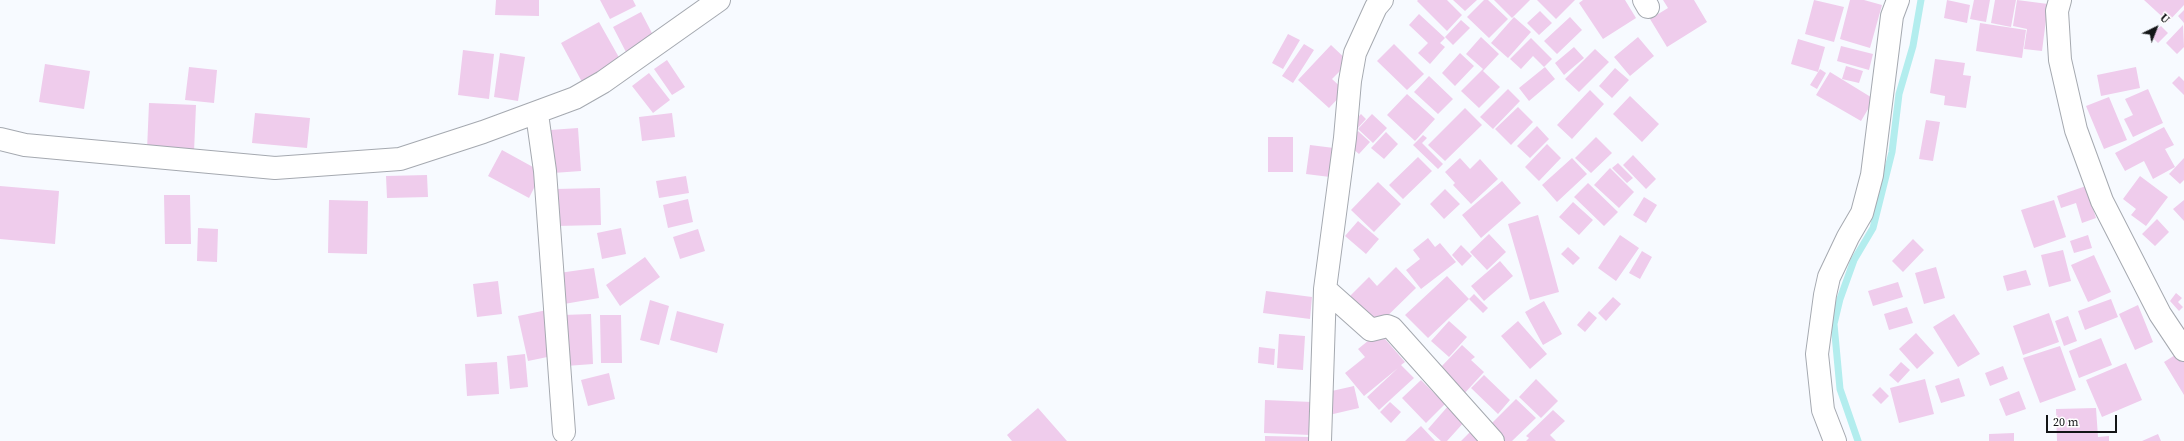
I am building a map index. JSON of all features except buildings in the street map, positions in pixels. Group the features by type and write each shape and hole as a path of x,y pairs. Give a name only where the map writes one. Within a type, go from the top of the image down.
{"street":[{"path":"0,139 25,145 275,168 400,158 537,114 575,98 603,82 719,0"},
{"path":"1835,441 1823,410 1817,354 1825,295 1829,277 1848,237 1862,213 1872,175 1892,16 1898,0"},
{"path":"2060,0 2057,11 2060,60 2076,130 2102,201 2160,314 2181,340"},
{"path":"1320,441 1325,289 1355,53 1375,2"},
{"path":"537,114 545,170 564,432"},
{"path":"1325,289 1370,330 1387,326 1392,328 1493,441"}],"waterway":[{"path":"1858,441 1840,389 1834,324 1840,299 1854,260 1873,228 1892,152 1899,94 1913,46 1921,0"}]}
